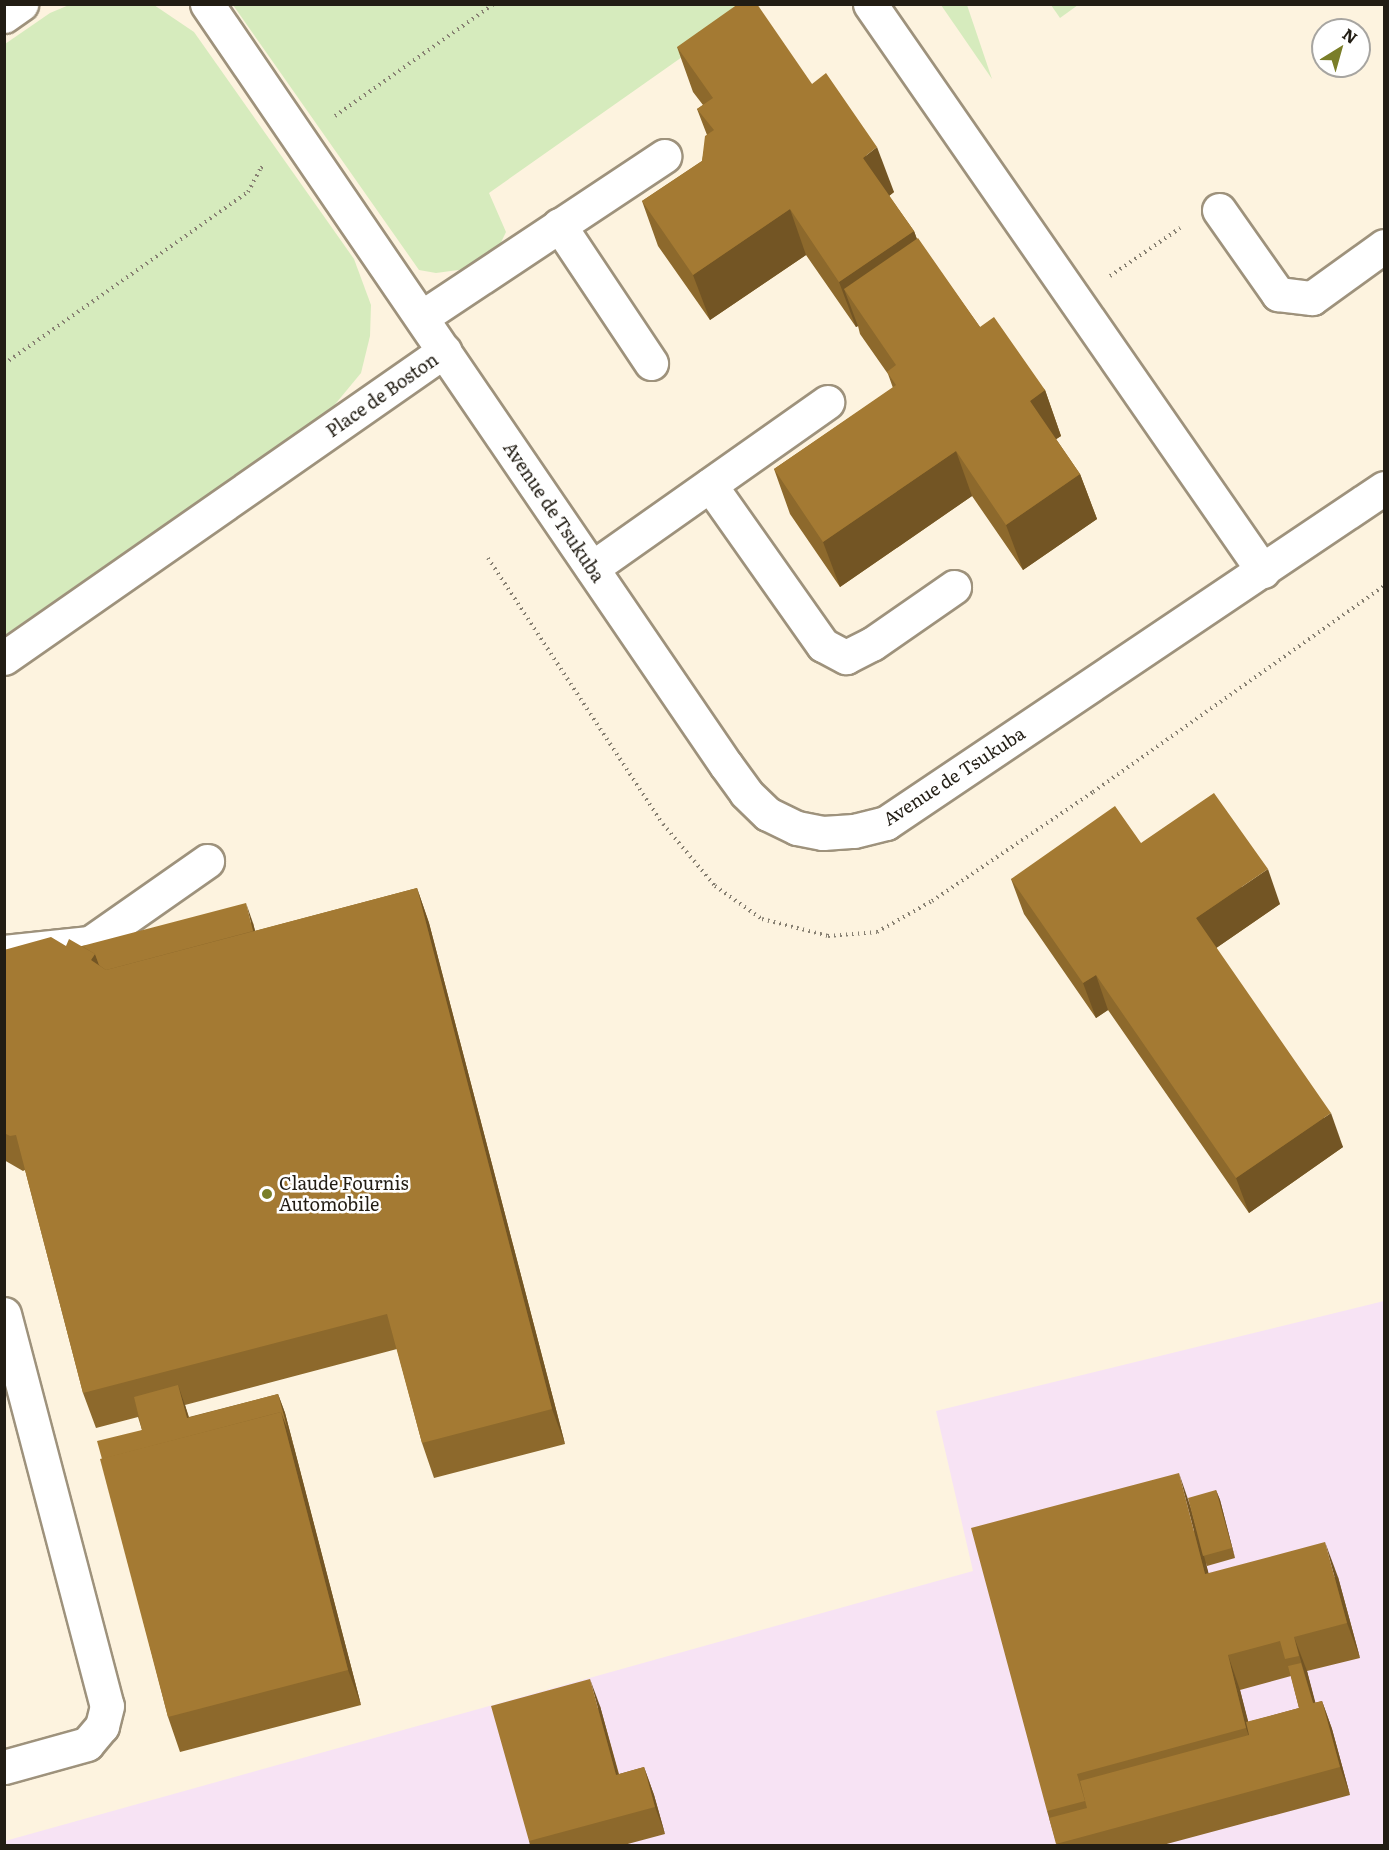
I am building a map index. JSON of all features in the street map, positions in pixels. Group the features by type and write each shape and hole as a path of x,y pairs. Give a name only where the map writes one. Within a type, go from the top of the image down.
{"street":[{"path":"4,16 21,4"},
{"name":"Place de Boston","path":"4,658 444,351 207,4"},
{"path":"870,4 1263,571"},
{"path":"422,317 664,156"},
{"path":"1219,210 1278,294 1312,298 1384,246"},
{"path":"560,225 651,363"},
{"name":"Avenue de Tsukuba","path":"444,351 746,793 768,814 796,828 823,833 854,831 885,823 1384,488"},
{"path":"592,568 827,402"},
{"path":"710,485 823,645 846,657 872,644 954,587"},
{"path":"4,952 90,943 207,861"},
{"path":"4,1314 107,1706 102,1726 87,1744 4,1767"}],"path":[{"path":"330,119 494,4"},
{"path":"4,363 249,192 261,168 267,163"},
{"path":"1075,301 1194,218 1219,210"}],"shaded area":[{"path":"1384,1301 1384,1845 5,1846 5,1841 973,1571 936,1411"}],"green space":[{"path":"69,5 154,5 194,32 354,259 371,305 370,336 361,373 332,408 5,635 5,44 50,13"},
{"path":"233,5 756,5 489,193 506,232 495,255 473,268 436,273 419,270"},
{"path":"941,5 967,5 992,79"},
{"path":"1051,5 1078,5 1060,18"}],"building":[{"path":"738,4 757,4 812,84 826,73 877,147 863,158 914,231 839,282 790,209 693,275 642,201 702,161 705,136 714,130 697,109 713,98 677,47"},
{"path":"918,238 980,327 994,317 1045,390 1030,401 1080,474 1006,525 956,451 823,542 774,469 896,385 887,372 896,365 844,289"},
{"path":"1214,793 1268,869 1196,918 1331,1113 1236,1178 1096,975 1083,983 1011,879 1115,806 1141,843"},
{"name":"Claude Fournis Automobile","path":"417,888 552,1409 422,1443 387,1314 83,1393 16,1135 10,1136 4,1133 4,950 51,937 66,946 69,939 95,954 91,960 106,970"},
{"path":"246,903 253,931 106,970 99,965 95,954 82,946"},
{"path":"178,1385 187,1418 278,1394 287,1427 281,1412 102,1459 97,1441 142,1430 134,1397"},
{"path":"281,1412 348,1670 168,1717 100,1459"},
{"path":"1179,1473 1205,1574 1325,1542 1347,1623 1294,1637 1299,1656 1285,1659 1280,1641 1228,1655 1246,1728 1077,1774 1085,1801 1047,1811 971,1528"},
{"path":"1216,1490 1232,1548 1203,1556 1188,1498"},
{"path":"1301,1663 1313,1703 1322,1701 1340,1767 1056,1844 1049,1818 1087,1808 1080,1781 1249,1735 1246,1722 1299,1708 1288,1666"},
{"path":"590,1679 616,1775 644,1767 655,1807 529,1841 491,1706"}],"place":[{"name":"Claude Fournis Automobile","path":"267,1194"}]}
